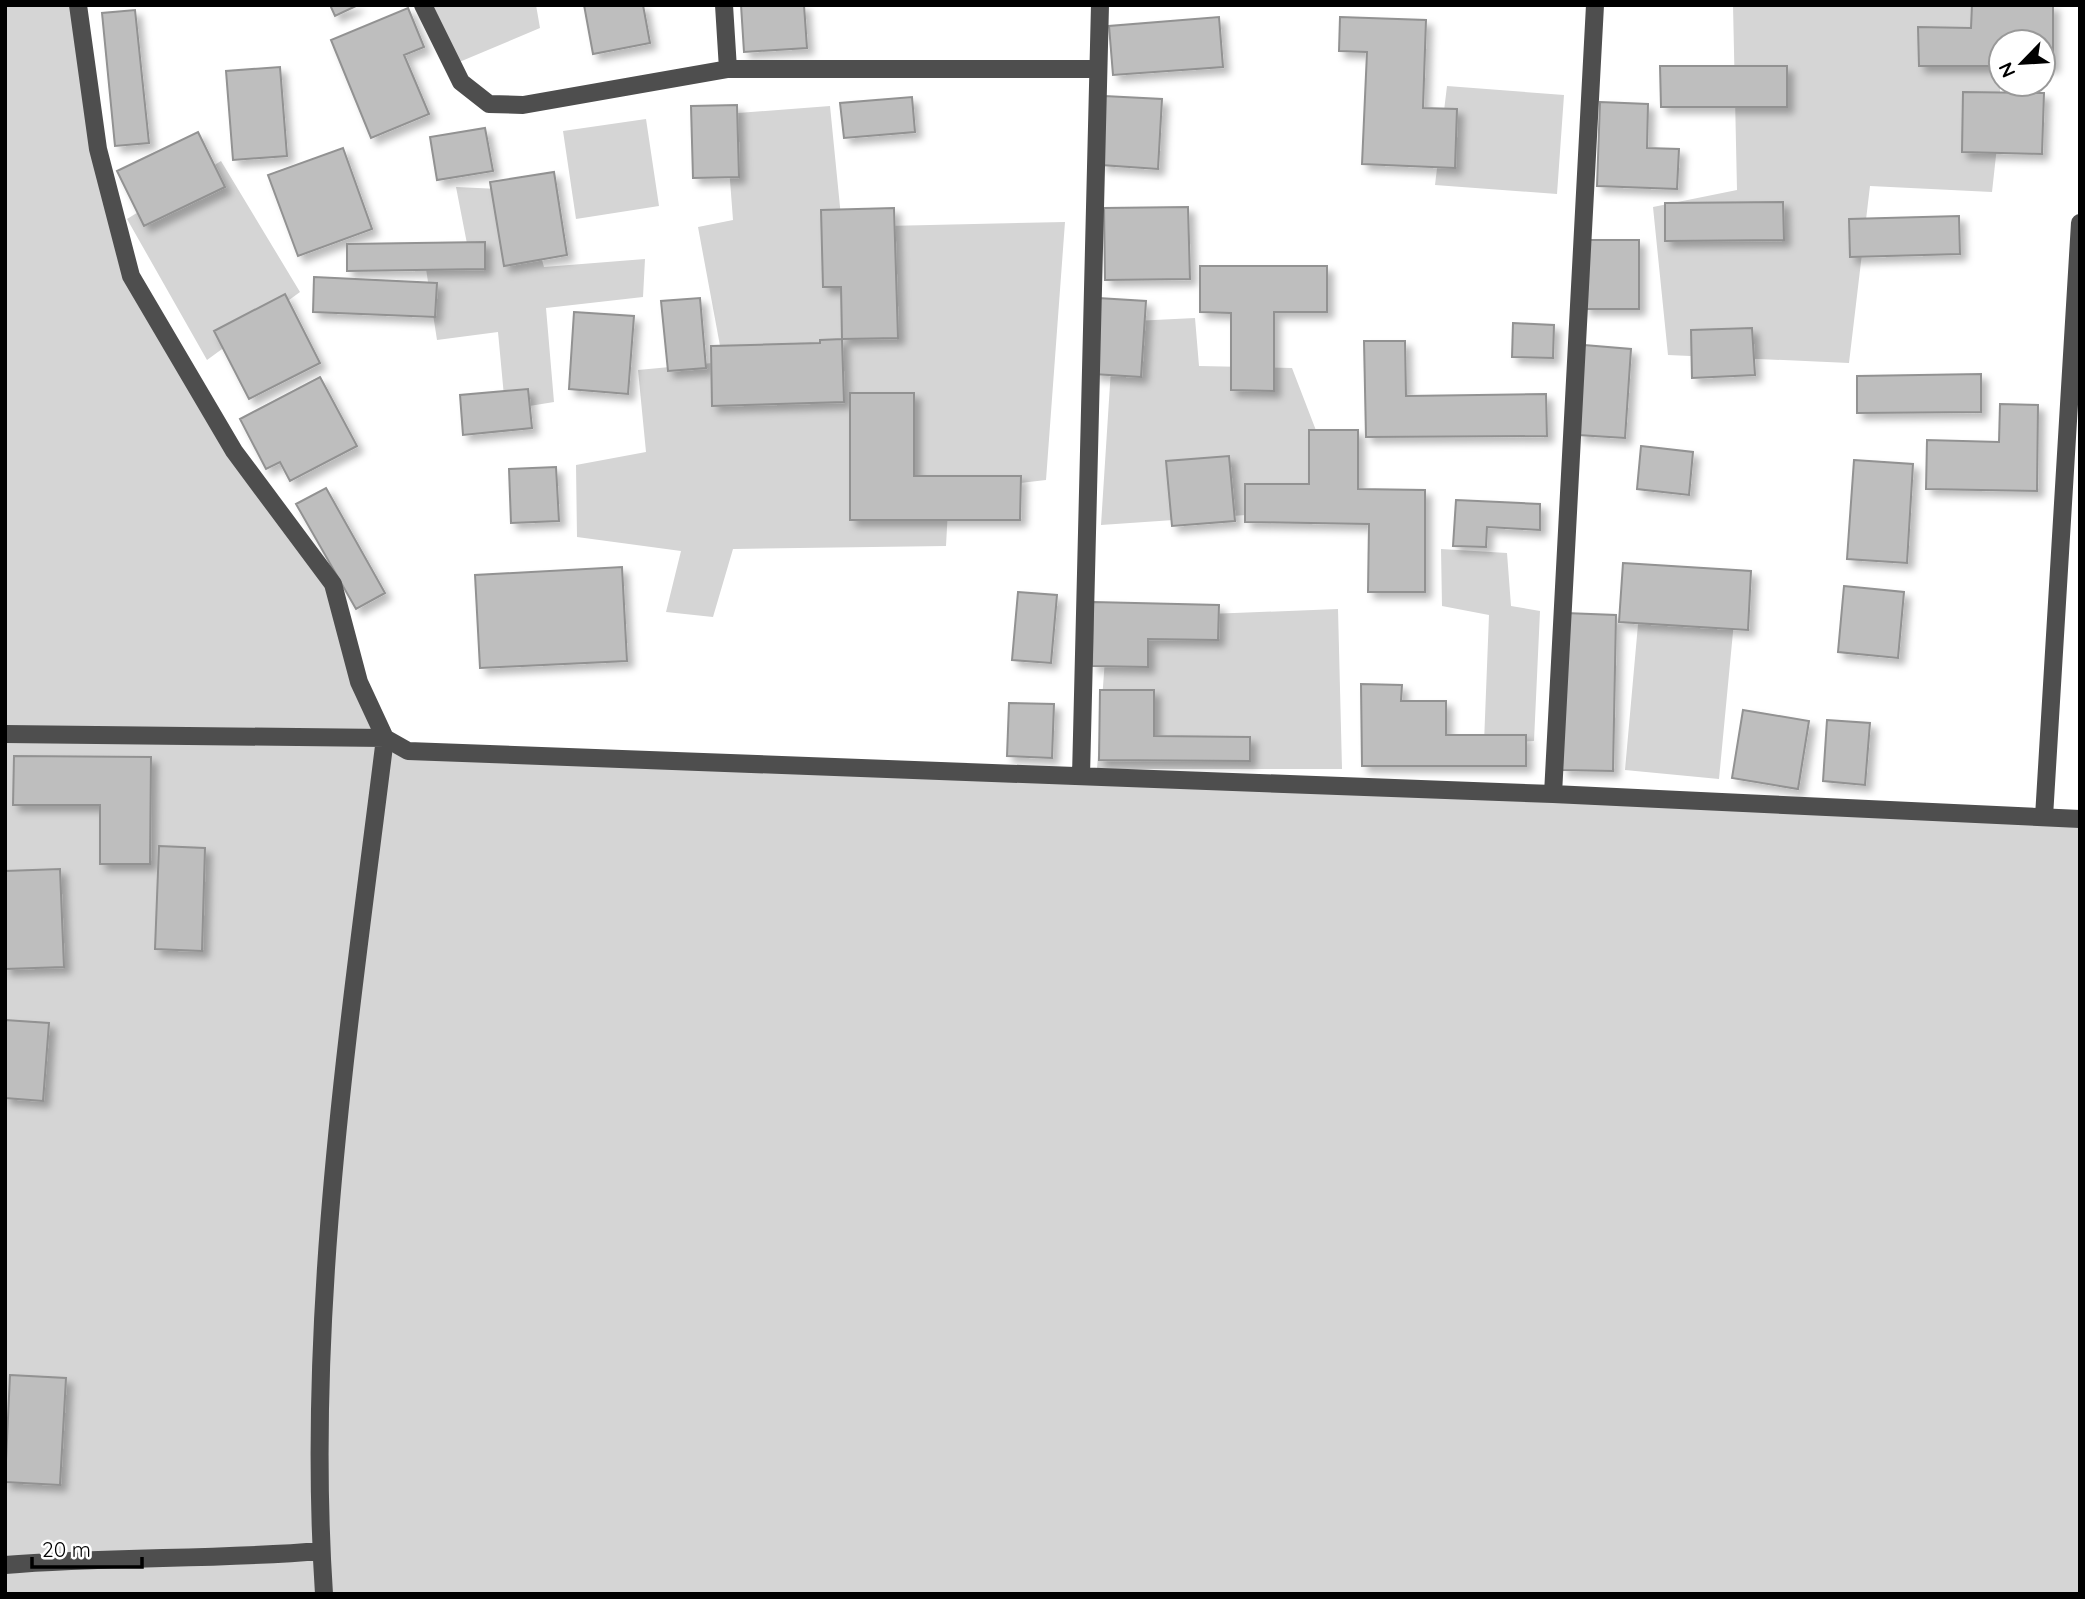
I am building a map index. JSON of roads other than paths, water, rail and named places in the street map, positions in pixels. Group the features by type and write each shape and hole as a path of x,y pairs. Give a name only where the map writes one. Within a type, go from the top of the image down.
{"street":[{"path":"78,5 98,149 131,276 234,451 333,584 359,682 385,738 339,1114 321,1343 321,1551 324,1594"},
{"path":"423,5 461,82 489,104 523,105 728,69 1098,69"},
{"path":"724,5 728,69"},
{"path":"1081,776 1100,5"},
{"path":"1553,794 1595,5"},
{"path":"2044,817 2080,223"},
{"path":"5,734 385,738 408,751 1553,794 2080,819"},
{"path":"5,1565 55,1561 267,1556 321,1551"}]}
